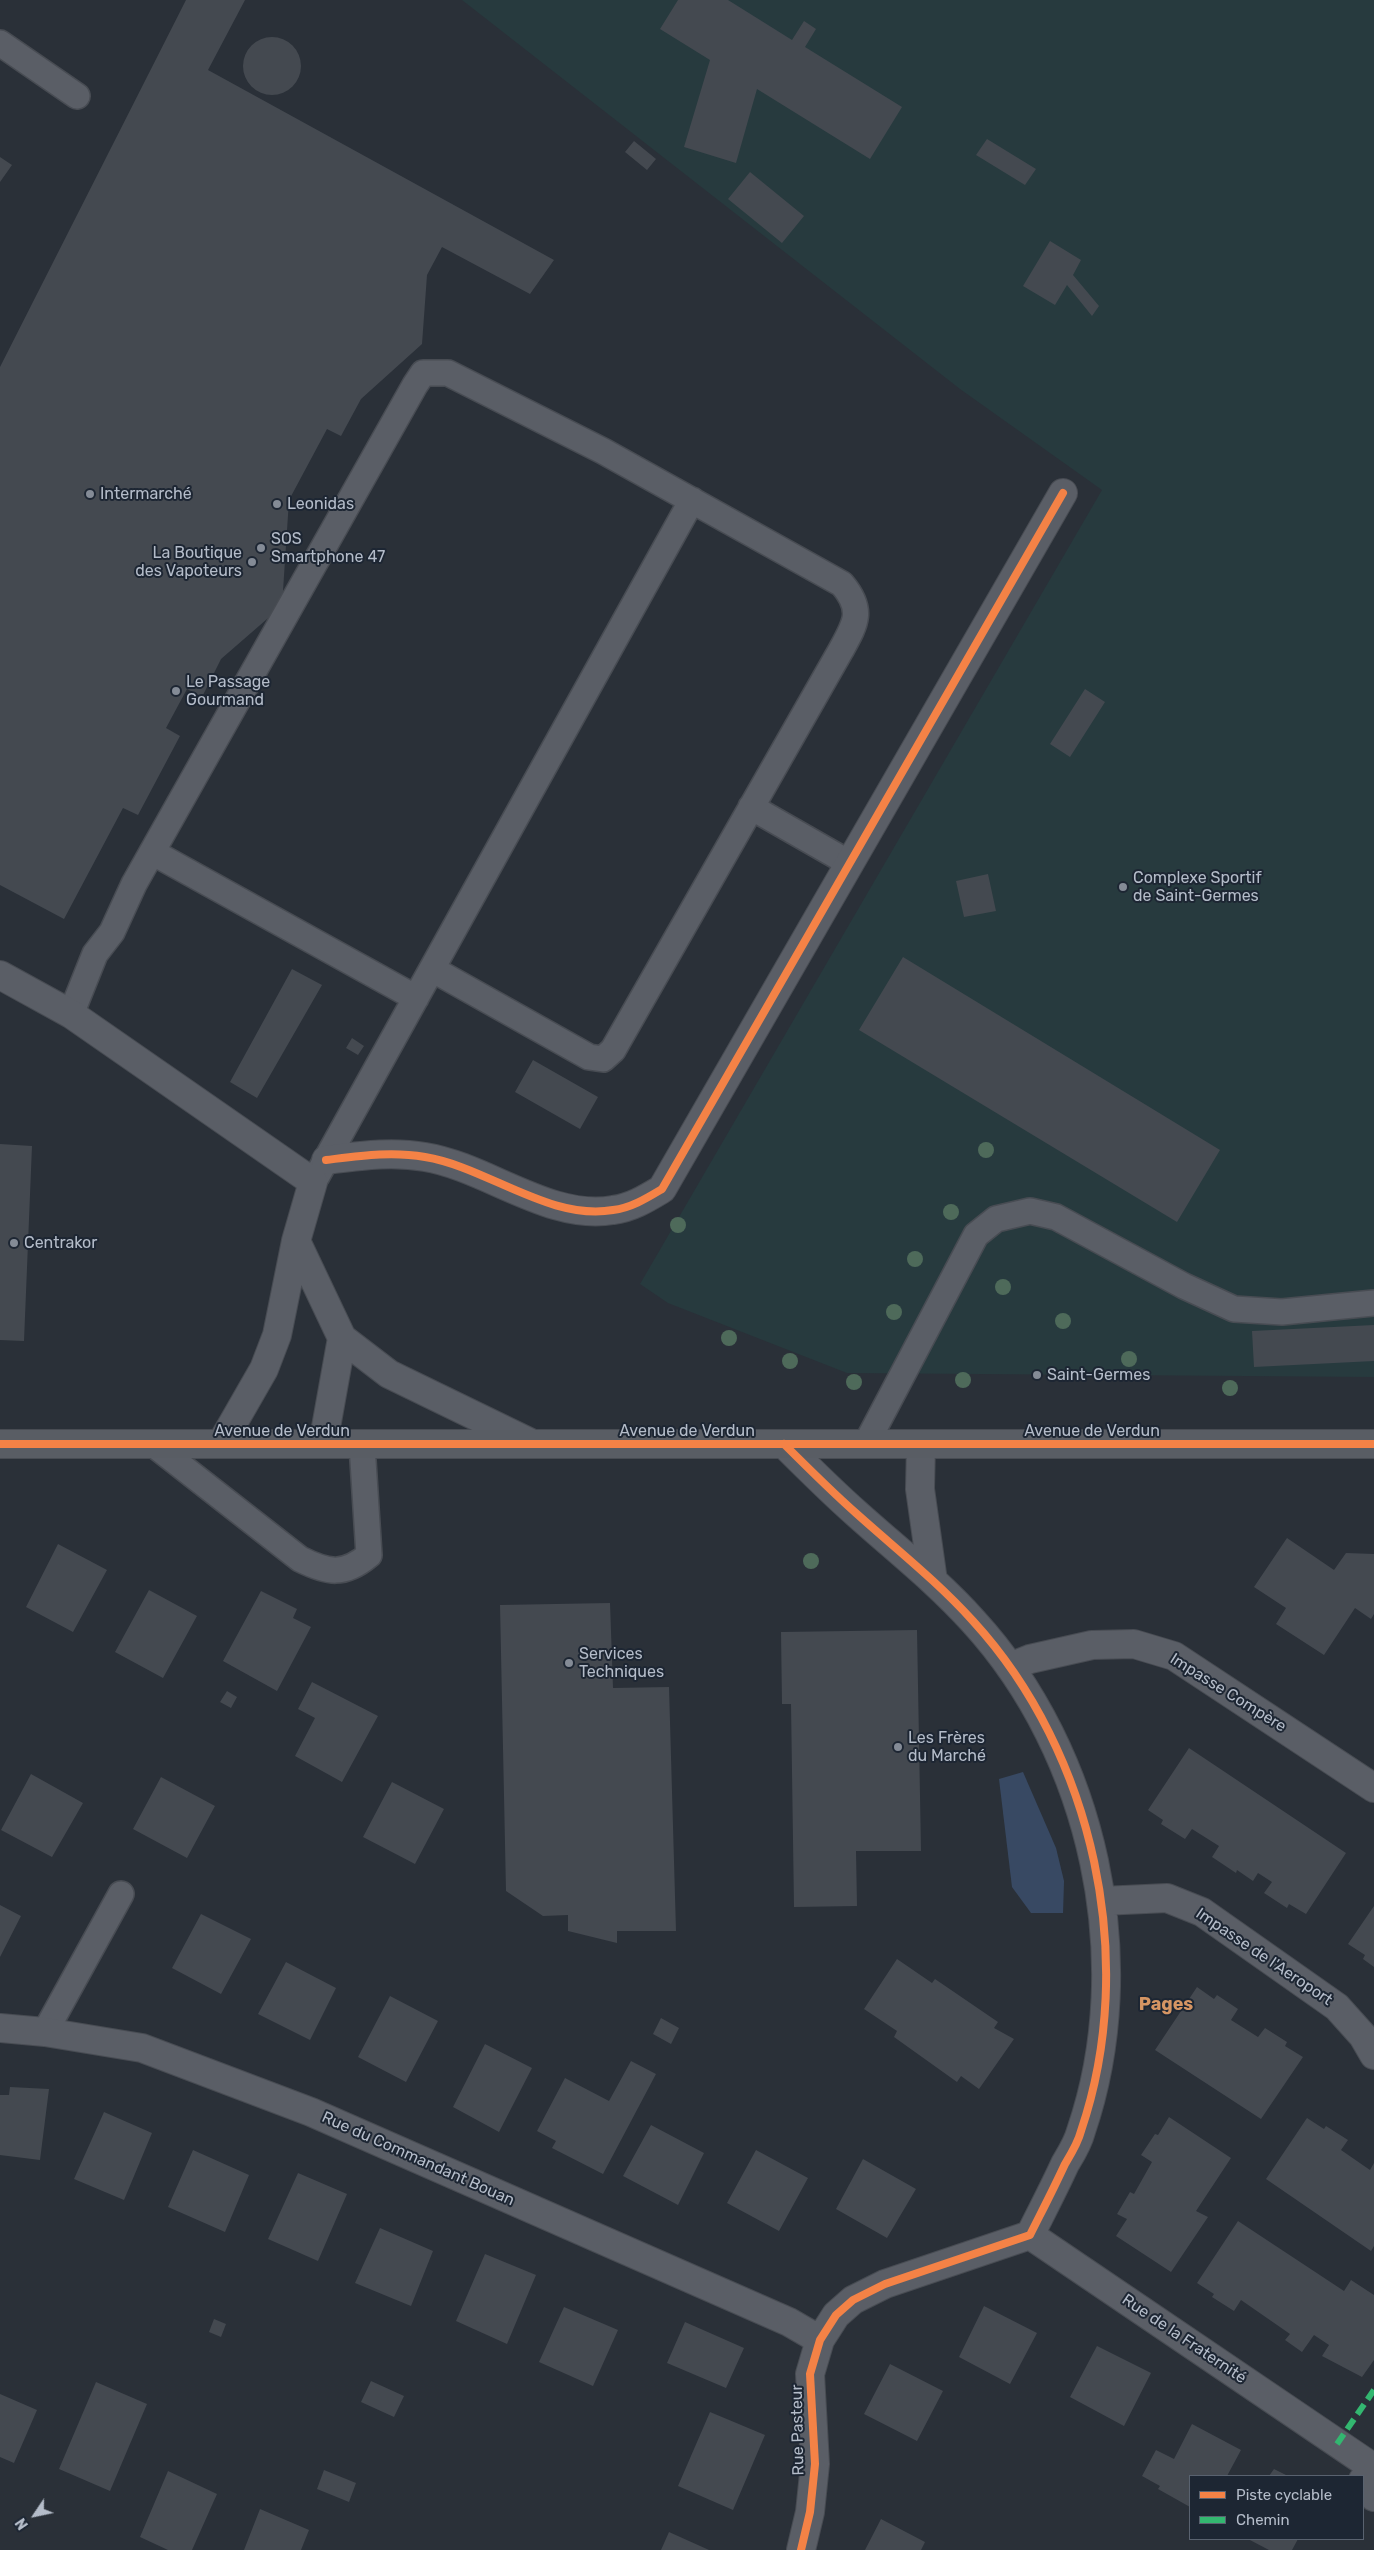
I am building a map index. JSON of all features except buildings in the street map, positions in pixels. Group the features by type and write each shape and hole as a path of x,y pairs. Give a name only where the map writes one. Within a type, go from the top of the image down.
{"main road":[{"name":"Avenue de Verdun","path":"0,1444 1374,1444"}],"street":[{"path":"0,975 71,1014 320,1171 384,1153 426,1157 476,1172 564,1209 613,1211 637,1204 662,1190 1063,493"},
{"path":"222,1444 264,1369 277,1335 296,1242 320,1171"},
{"path":"296,1242 342,1338 389,1374 533,1444"},
{"path":"323,1444 342,1338"},
{"path":"784,1444 854,1512 933,1581 974,1621 1010,1667 1057,1748 1084,1818 1102,1901 1106,1979 1100,2057 1081,2132 1030,2235"},
{"path":"920,1444 920,1489 933,1581"},
{"name":"Impasse Compère","path":"1010,1667 1030,1659 1092,1645 1134,1644 1174,1656 1374,1788"},
{"name":"Impasse de l'Aeroport","path":"1102,1901 1166,1898 1202,1912 1337,2007 1363,2036 1374,2055"},
{"name":"Rue du Commandant Bouan","path":"0,2028 44,2032 142,2048 311,2112 789,2322 820,2340"},
{"name":"Rue Pasteur","path":"801,2550 810,2512 815,2464 810,2374 820,2340 836,2315 861,2296 885,2284 1030,2235"},
{"name":"Rue de la Fraternité","path":"1030,2235 1374,2468"},
{"name":"Rue de la Fraternité","path":"1338,2444 1359,2475"},
{"path":"1364,2482 1374,2497"}],"lane":[{"path":"0,43 76,96"},
{"path":"71,1014 95,954 112,932 152,852 343,509 423,373 448,372 692,500 842,584 852,596 857,612 856,623 613,1050 603,1059 589,1057 432,969"},
{"path":"320,1171 692,500"},
{"path":"751,807 849,863"},
{"path":"152,852 416,998"},
{"path":"866,1444 976,1235 996,1219 1030,1211 1056,1217 1184,1286 1234,1309 1282,1312 1374,1303"},
{"path":"153,1444 300,1559 320,1569 341,1571 356,1566 369,1555 362,1444"},
{"path":"44,2032 121,1894"}],"green space":[{"name":"Complexe Sportif de Saint-Germes","path":"462,0 1374,0 1374,1377 847,1373 668,1303 640,1284 1102,490 960,389"}],"water":[{"path":"1023,1772 1056,1848 1064,1881 1063,1913 1031,1913 1012,1887 999,1779"}],"marked path":[{"path":"1337,2444 1374,2390"}],"cycle path":[{"path":"326,1160 387,1154 425,1157 472,1171 542,1201 565,1208 589,1211 613,1210 626,1207 662,1189 1063,493"},
{"path":"0,1444 1374,1444"},
{"path":"784,1444 848,1506 931,1579 973,1621 1015,1674 1049,1732 1076,1796 1094,1862 1104,1930 1106,1998 1098,2066 1080,2135 1030,2235 885,2284 853,2300 836,2315 820,2340 810,2374 815,2464 810,2512 801,2550"}],"place":[{"name":"Intermarché","path":"90,494"},
{"name":"Leonidas","path":"277,504"},
{"name":"SOS Smartphone 47","path":"261,548"},
{"name":"La Boutique des Vapoteurs","path":"252,562"},
{"name":"Le Passage Gourmand","path":"176,691"},
{"name":"Complexe Sportif de Saint-Germes","path":"1123,887"},
{"name":"Centrakor","path":"14,1243"},
{"name":"Saint-Germes","path":"1037,1375"},
{"name":"Services Techniques","path":"569,1663"},
{"name":"Les Frères du Marché","path":"898,1747"}],"district":[{"name":"Pages","path":"1166,2005"}]}
